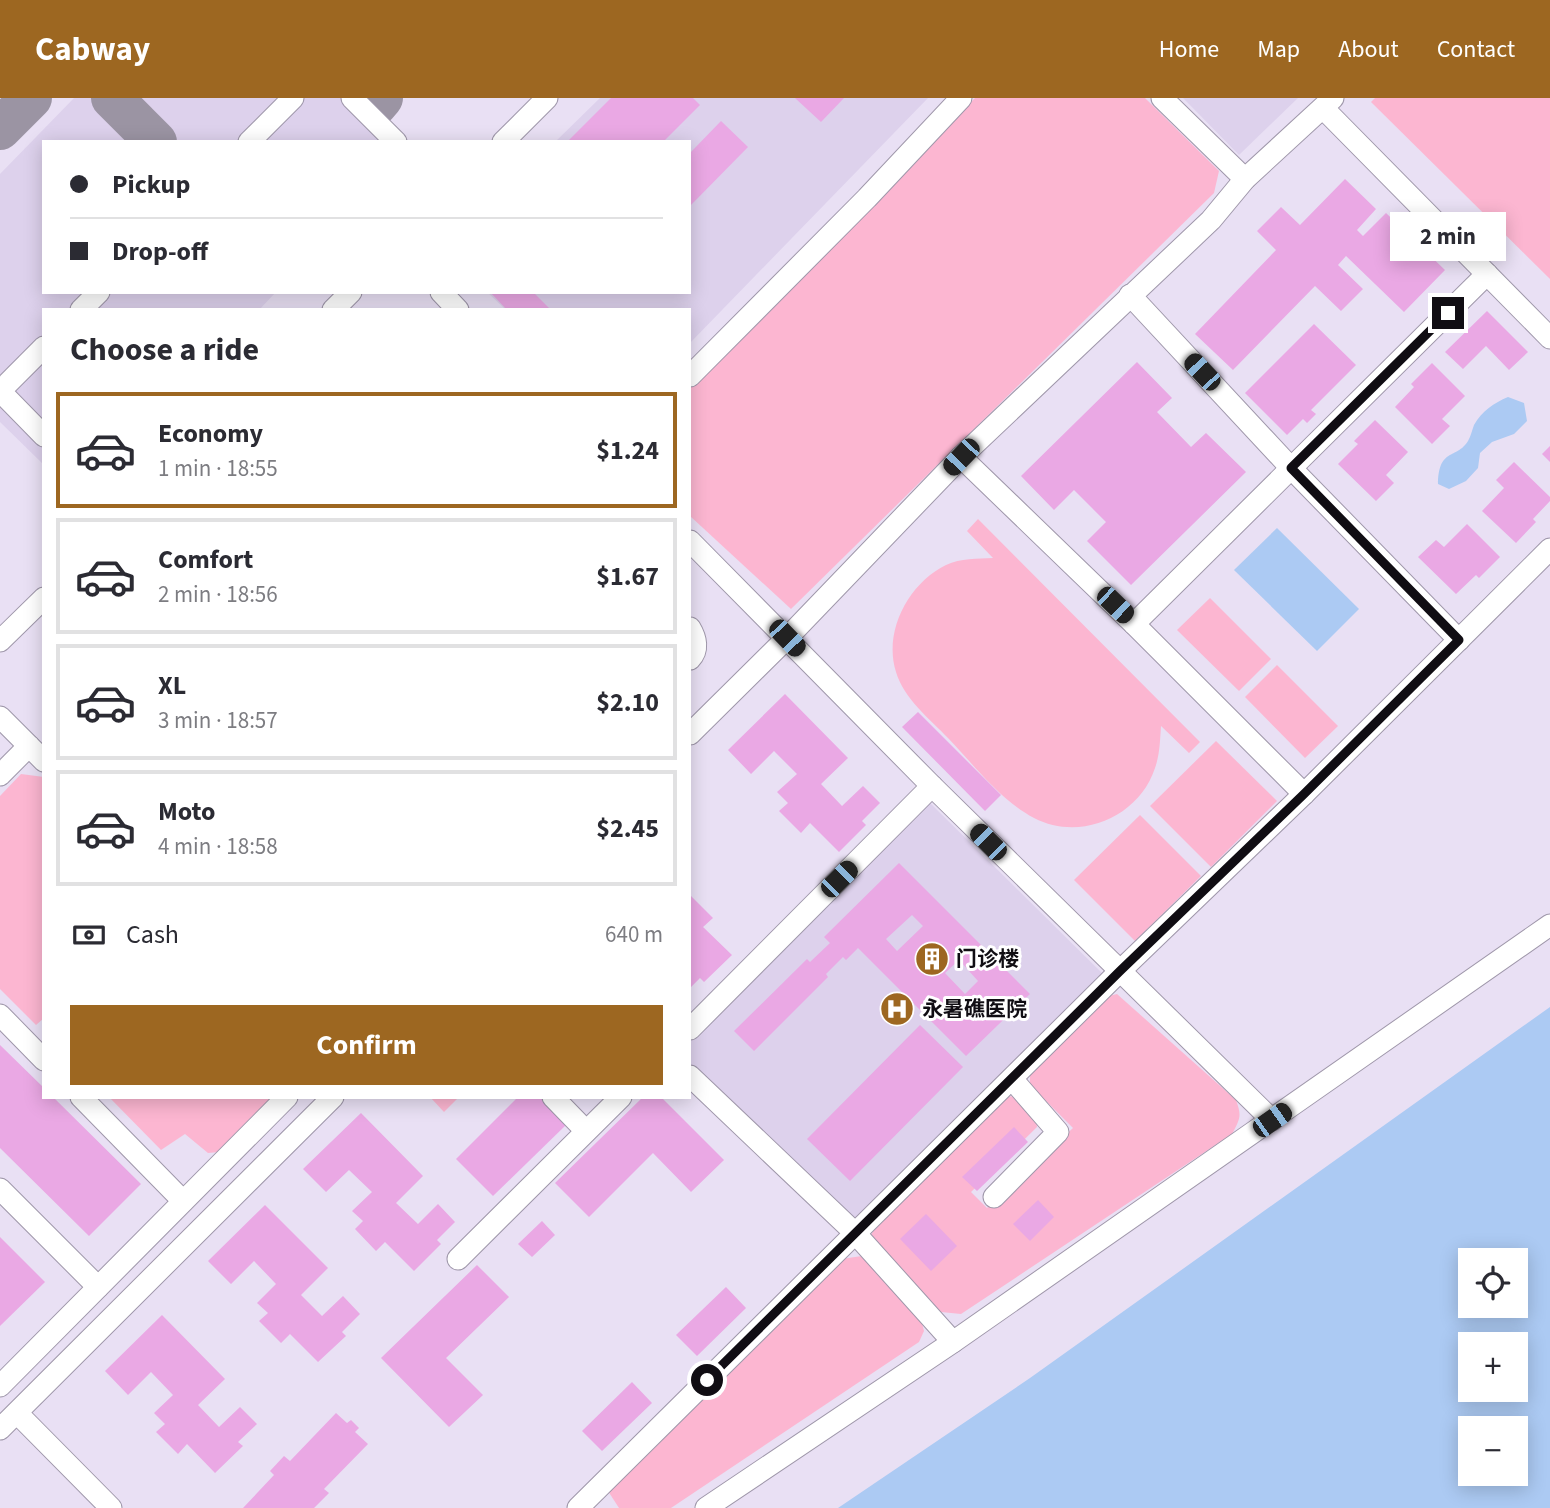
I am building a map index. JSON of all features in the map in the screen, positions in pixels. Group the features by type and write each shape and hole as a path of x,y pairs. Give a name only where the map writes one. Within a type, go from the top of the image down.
{"street":[{"path":"251,140 293,98"},
{"path":"352,98 394,140"},
{"path":"505,140 547,98"},
{"path":"691,375 867,198 961,98"},
{"path":"1162,98 1245,179"},
{"path":"691,733 787,638 961,457 1211,220 1245,179 1328,103 1550,338"},
{"path":"1134,624 1487,274"},
{"path":"83,308 97,294"},
{"path":"335,308 349,294"},
{"path":"443,294 456,308"},
{"path":"1130,295 1291,468 1459,640"},
{"path":"42,349 0,391 42,434"},
{"path":"961,457 1134,624 1304,794"},
{"path":"691,542 932,786 1272,1120"},
{"path":"578,1508 600,1499 855,1234 1550,550"},
{"path":"0,641 42,600"},
{"path":"691,630 696,645 691,658"},
{"path":"0,717 36,753 0,775"},
{"path":"691,1028 932,786"},
{"path":"706,1508 953,1342 1550,925"},
{"path":"0,1016 41,1051"},
{"path":"691,1077 855,1234 953,1342"},
{"path":"993,1197 1058,1132 1012,1079"},
{"path":"83,1099 183,1201"},
{"path":"4,1375 98,1287 285,1099"},
{"path":"0,1429 331,1099"},
{"path":"555,1099 586,1131"},
{"path":"458,1259 619,1099"},
{"path":"0,1189 98,1287"},
{"path":"17,1413 111,1508"}],"shaded area":[{"path":"74,98 359,98 402,140 42,140 42,294 274,294 261,308 42,308 42,463 0,422 0,174"},
{"path":"600,98 928,98 691,342 691,308 504,308 489,294 691,294 691,140 557,140"},
{"path":"975,98 1145,98 1219,171 1214,193 791,609 691,517 691,384"},
{"path":"1183,98 1298,98 1239,155"},
{"path":"1375,98 1550,98 1550,279 1371,102"},
{"path":"978,519 1200,742 1189,753 1161,726 1158,758 1147,785 1136,800 1122,812 1106,820 1088,826 1070,827 1052,825 1022,811 988,781 918,708 900,682 893,656 893,641 896,625 910,596 933,573 946,565 963,560 993,558 967,531"},
{"path":"1210,598 1271,659 1239,691 1177,630"},
{"path":"1277,665 1338,726 1305,758 1245,697"},
{"path":"1216,741 1277,801 1211,867 1150,806"},
{"path":"21,774 42,777 42,1020 36,1025 0,989 0,796"},
{"name":"永暑礁医院","path":"929,802 1105,976 853,1227 691,1066 691,1040"},
{"path":"1140,815 1201,876 1135,941 1074,880"},
{"path":"1117,994 1236,1100 1239,1110 1237,1125 1232,1134 961,1314 941,1312 875,1246 871,1235 877,1224 1003,1097 1016,1096 1036,1116 1037,1127 971,1192 987,1208 1073,1128 1030,1085 1030,1072 1105,997"},
{"path":"111,1099 270,1099 219,1152 208,1153 185,1134 161,1150"},
{"path":"432,1099 457,1099 444,1112"},
{"path":"862,1256 920,1315 924,1331 919,1342 671,1508 619,1508 608,1491 841,1259"}],"water":[{"path":"1508,397 1524,403 1527,421 1514,434 1492,442 1480,453 1478,468 1466,481 1449,489 1438,484 1441,464 1445,459 1463,447 1477,420 1485,412"},
{"path":"1277,528 1359,609 1317,651 1234,570"},
{"path":"1550,1007 1550,1508 838,1508 1030,1378"}],"building":[{"path":"611,98 693,98 700,105 665,140 569,140"},
{"path":"795,98 844,98 821,122"},
{"path":"721,121 748,147 691,205 691,152"},
{"path":"1345,179 1376,209 1357,230 1363,236 1386,213 1445,270 1404,312 1346,256 1338,265 1363,289 1341,311 1315,286 1233,370 1195,334 1276,250 1257,231 1281,207 1300,225"},
{"path":"492,294 535,294 549,308 505,308"},
{"path":"1487,311 1528,352 1509,370 1486,346 1463,369 1445,352"},
{"path":"1314,324 1356,365 1311,410 1316,414 1307,423 1303,419 1287,435 1245,393"},
{"path":"1137,362 1172,398 1157,412 1191,447 1206,433 1246,472 1131,585 1087,541 1106,522 1074,490 1054,510 1021,476"},
{"path":"1432,363 1465,396 1442,419 1450,426 1432,444 1395,407 1414,387 1411,384"},
{"path":"1375,420 1408,452 1386,475 1394,483 1376,501 1338,464 1358,444 1354,441"},
{"path":"1550,446 1550,462 1542,454"},
{"path":"1514,462 1550,497 1550,501 1533,519 1536,522 1516,543 1482,511 1504,488 1496,480"},
{"path":"1467,524 1500,557 1479,578 1476,575 1456,594 1418,557 1436,540 1444,547"},
{"path":"785,694 848,758 821,784 842,806 863,786 880,803 862,821 866,825 839,852 810,823 801,833 779,811 788,803 777,792 797,774 774,751 751,774 728,750"},
{"path":"918,712 1001,795 985,811 902,727"},
{"name":"门诊楼","path":"899,863 1030,994 966,1056 858,948 846,960 843,957 826,974 828,977 754,1051 734,1031 807,959 810,962 830,943 824,937","holes":["912,915 923,926 897,951 886,939","959,960 978,981 965,994 945,973"]},
{"path":"691,896 713,918 703,927 732,955 704,982 700,978 691,987"},
{"path":"920,1025 963,1067 850,1181 807,1139"},
{"path":"0,1045 42,1086 42,1099 55,1099 141,1184 89,1236 0,1148"},
{"path":"516,1099 542,1099 567,1124 493,1196 456,1159"},
{"path":"641,1099 663,1099 724,1160 691,1192 653,1153 589,1217 555,1183"},
{"path":"361,1113 423,1176 396,1203 418,1224 438,1204 455,1222 437,1240 441,1244 414,1271 385,1242 376,1251 355,1229 363,1221 352,1211 372,1192 349,1170 326,1192 303,1169"},
{"path":"1014,1127 1028,1142 977,1191 962,1177"},
{"path":"1038,1200 1054,1217 1030,1241 1013,1224"},
{"path":"265,1205 328,1268 301,1295 322,1316 343,1296 360,1314 342,1332 346,1336 318,1362 290,1334 281,1343 259,1321 268,1313 257,1303 276,1284 254,1261 231,1284 208,1261"},
{"path":"926,1214 957,1246 931,1271 900,1239"},
{"path":"542,1221 555,1235 532,1257 518,1244"},
{"path":"0,1237 45,1282 0,1326"},
{"path":"477,1265 509,1297 446,1358 483,1395 449,1427 381,1358"},
{"path":"726,1287 746,1308 697,1356 676,1335"},
{"path":"162,1315 225,1379 198,1405 219,1427 240,1407 257,1424 238,1442 243,1446 215,1473 187,1444 178,1454 156,1432 165,1424 154,1413 173,1395 151,1372 128,1395 105,1371"},
{"path":"632,1382 652,1403 602,1451 582,1431"},
{"path":"336,1413 347,1423 351,1420 359,1428 355,1432 368,1444 324,1489 329,1493 314,1508 243,1508 274,1475 270,1471 284,1456 290,1461"}],"taxiway":[{"path":"0,129 31,98"},
{"path":"112,98 154,140"},
{"path":"376,105 382,98"}],"place":[{"name":"门诊楼","path":"932,959"},
{"name":"永暑礁医院","path":"897,1009"}],"route":[{"path":"707,1380 1459,640 1291,468 1448,313"}]}
